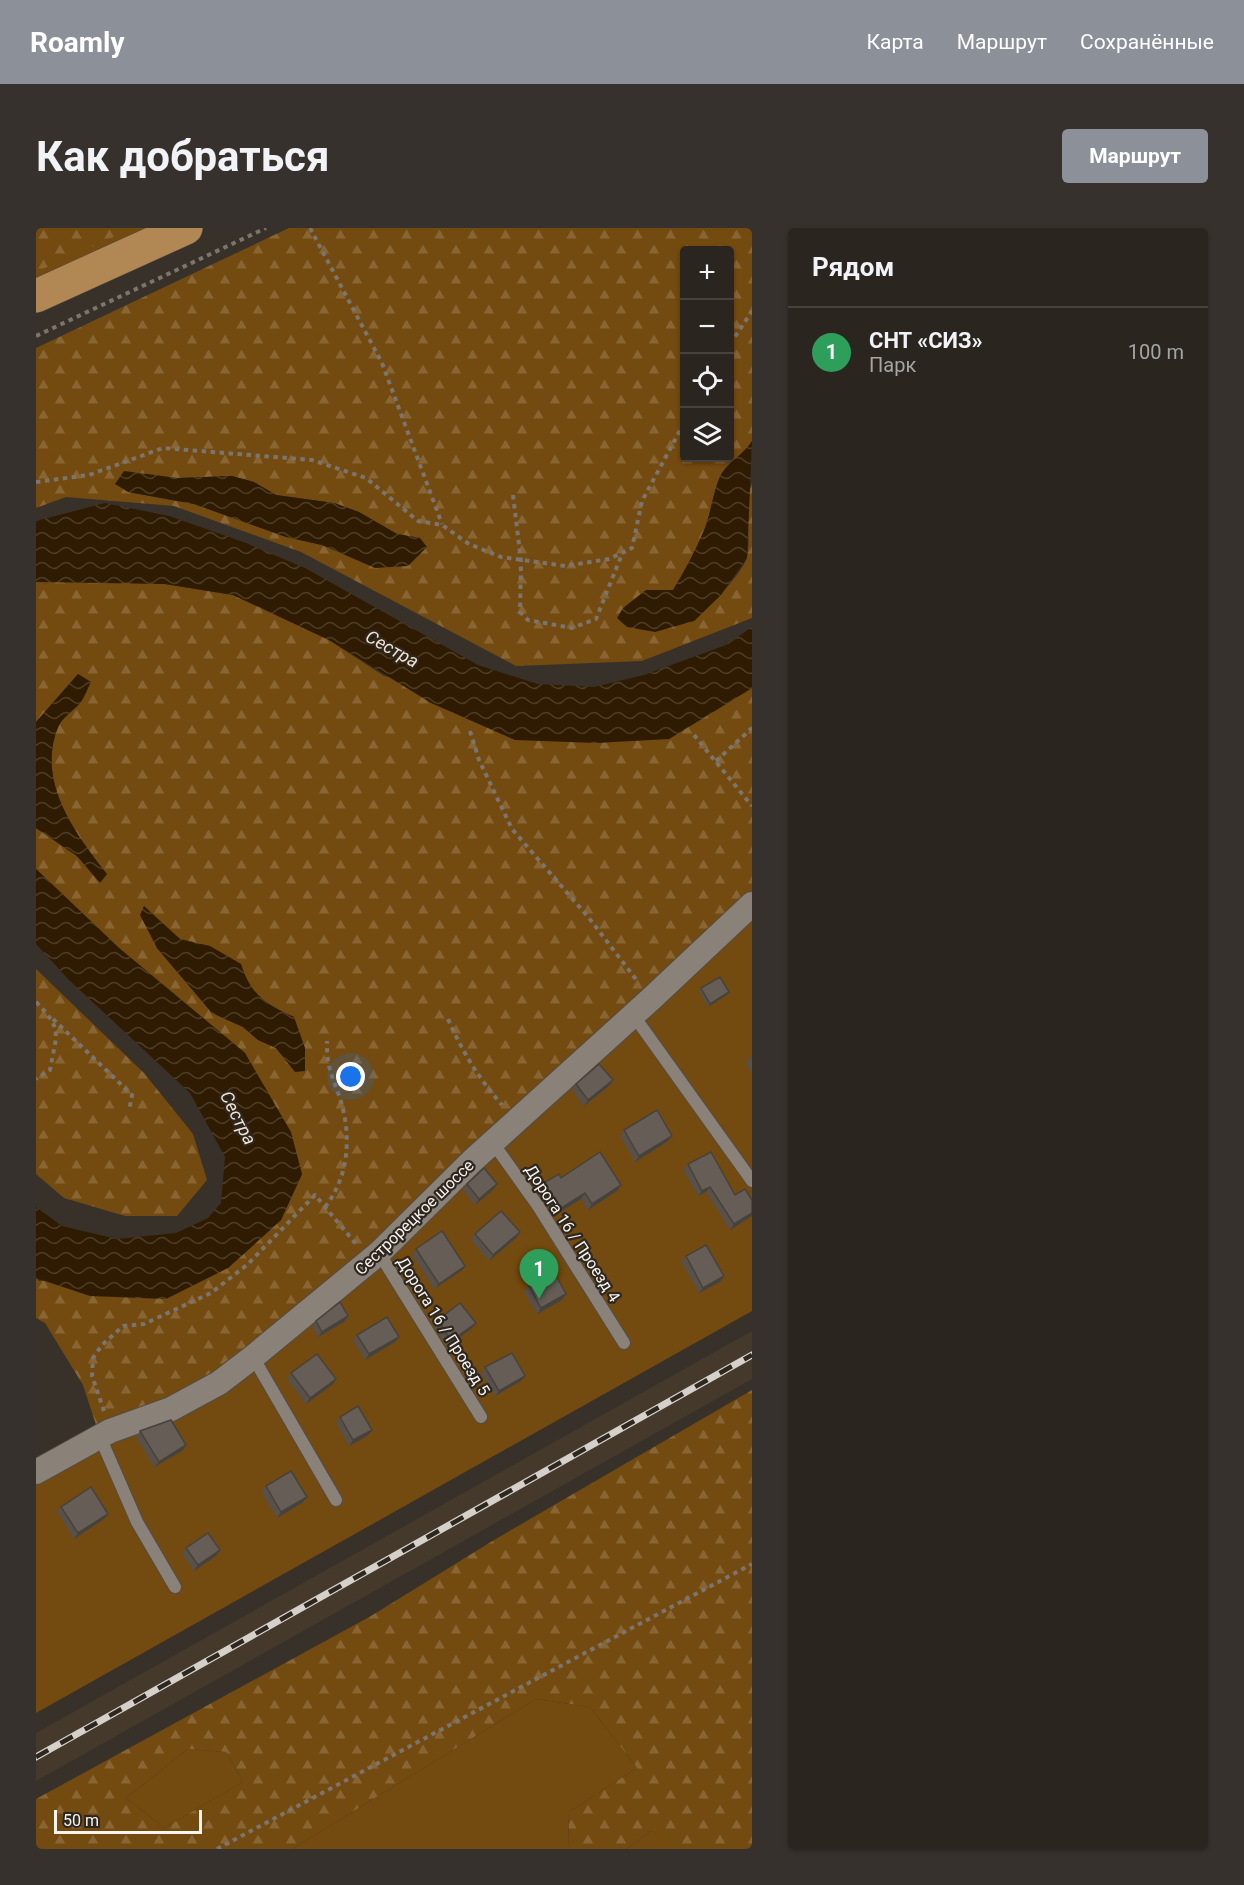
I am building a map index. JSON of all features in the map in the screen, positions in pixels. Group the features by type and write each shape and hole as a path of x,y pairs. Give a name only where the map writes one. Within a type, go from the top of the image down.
{"highway":[{"path":"36,296 186,228"}],"street":[{"name":"Сестрорецкое шоссе","path":"36,1472 105,1434 171,1409 219,1383 253,1357 375,1257 493,1143 634,1016 752,904"}],"lane":[{"path":"634,1016 752,1181"},
{"name":"Дорога 16 / Проезд 4","path":"493,1143 538,1206 624,1343"},
{"name":"Дорога 16 / Проезд 5","path":"375,1257 481,1417"},
{"path":"253,1357 336,1500"},
{"path":"105,1434 137,1522 176,1587"}],"path":[{"path":"36,336 266,228"},
{"path":"310,228 382,363 442,525"},
{"path":"734,337 752,311"},
{"path":"36,482 89,475 163,448 312,460 366,478 418,521 442,525 469,544 501,557 565,566 594,563 632,548 642,501 680,430"},
{"path":"513,495 521,561 520,612 528,620 572,627 596,619 622,553"},
{"path":"716,761 752,728"},
{"path":"470,731 479,760 512,829 589,918 651,999"},
{"path":"694,735 752,806"},
{"path":"36,1002 132,1095 129,1111"},
{"path":"36,1079 50,1070 57,1029 53,1019"},
{"path":"448,1019 458,1042 482,1082 517,1121"},
{"path":"325,1207 337,1191 346,1162 343,1107 326,1063 327,1041"},
{"path":"105,1434 92,1376 93,1358 102,1344 123,1326 144,1324 212,1293 248,1264 315,1195 375,1257"},
{"path":"217,1849 752,1564"}],"shaded area":[{"path":"752,1331 752,1379 36,1781 36,1733"}],"green space":[{"path":"36,228 160,228 36,285"},
{"path":"36,228 133,228 36,272"},
{"path":"289,228 752,228 752,441 734,460 734,246 680,246 680,462 731,462 722,473 705,528 673,591 694,621 739,572 747,557 747,510 752,483 752,618 642,661 516,666 301,552 174,506 66,497 36,508 36,348","holes":["232,476 254,482 276,495 334,503 359,512 397,534 420,538 375,567 322,545 286,537 194,504 128,492 178,478"]},
{"path":"39,580 165,584 233,595 329,640 384,676 669,739 752,688 752,905 253,1357 100,1437 83,1385 45,1323 36,1318 36,1278 39,1281 228,1268 281,1220 302,1174 245,1053 119,948 36,869 36,828 77,856 100,882 106,874 71,824 55,787 52,767 52,747 58,727 80,703 90,682 78,674 36,722 36,582","holes":["143,907 180,939 241,964 254,991 267,1003 294,1017 295,1071 276,1048 258,1040 243,1027 212,1013 157,948"]},
{"path":"752,905 752,1311 36,1713 36,1472 100,1437"},
{"path":"36,969 144,1073 193,1134 207,1180 177,1216 125,1216 64,1198 36,1174"},
{"path":"752,1390 752,1849 681,1849 651,1831 626,1849 568,1849 569,1812 637,1768 590,1707 536,1699 292,1849 36,1849 36,1799 371,1616 494,1540","holes":["188,1749 226,1752 243,1782 164,1828 126,1798"]},
{"path":"536,1699 590,1707 637,1768 569,1812 568,1849 292,1849"},
{"path":"188,1749 226,1752 243,1782 164,1828 126,1798"},
{"path":"651,1831 681,1847 681,1849 626,1849"}],"water":[{"path":"752,441 747,558 721,595 694,621 655,632 627,627 617,618 623,608 646,590 673,590 705,528 722,473"},
{"path":"124,471 178,478 232,476 254,482 276,495 334,503 359,512 397,534 420,538 427,547 408,566 375,568 322,545 286,537 194,504 128,492 115,484"},
{"name":"Сестра","path":"105,503 169,516 246,543 305,568 478,665 538,684 594,687 644,675 726,645 752,627 752,688 669,739 596,743 515,740 431,703 329,640 233,595 165,584 36,582 36,521"},
{"path":"78,674 91,682 82,701 58,727 52,747 52,767 55,787 62,806 83,841 107,874 100,883 77,856 36,828 36,722"},
{"name":"Сестра","path":"36,869 119,948 245,1053 291,1132 302,1174 281,1220 228,1268 166,1299 90,1296 36,1278 36,1207 62,1226 117,1239 176,1233 208,1218 221,1203 225,1157 190,1093 69,980 36,944"},
{"path":"144,906 180,939 210,946 241,964 249,983 260,997 275,1008 294,1017 305,1048 305,1071 295,1072 276,1048 258,1040 243,1027 212,1013 157,948 140,915"}],"building":[{"path":"720,977 729,992 710,1004 701,988"},
{"path":"599,1064 613,1080 588,1100 576,1084"},
{"path":"657,1110 672,1136 639,1156 624,1130"},
{"path":"600,1152 621,1185 592,1204 585,1193 558,1210 542,1184 559,1174 561,1178"},
{"path":"711,1152 735,1195 745,1189 752,1200 752,1213 734,1224 710,1187 702,1191 688,1164"},
{"path":"484,1168 497,1184 479,1199 467,1184"},
{"path":"501,1211 520,1232 493,1255 475,1234"},
{"path":"442,1231 465,1266 439,1284 416,1249"},
{"path":"706,1245 724,1276 703,1288 686,1256"},
{"path":"554,1272 566,1294 541,1308 529,1286"},
{"path":"340,1302 348,1316 322,1332 316,1321"},
{"path":"460,1303 476,1323 451,1341 438,1320"},
{"path":"387,1317 399,1337 369,1354 357,1335"},
{"path":"512,1353 525,1376 499,1391 485,1367"},
{"path":"317,1354 336,1379 310,1398 291,1373"},
{"path":"358,1406 372,1430 353,1440 340,1417"},
{"path":"171,1420 186,1445 159,1462 140,1431"},
{"path":"291,1471 307,1497 281,1512 266,1486"},
{"path":"91,1487 108,1514 78,1533 61,1507"},
{"path":"208,1533 220,1550 198,1565 186,1548"}],"railway":[{"path":"36,1757 752,1355"}],"place":[{"name":"СНТ «СИЗ»","path":"539,1299"}]}
